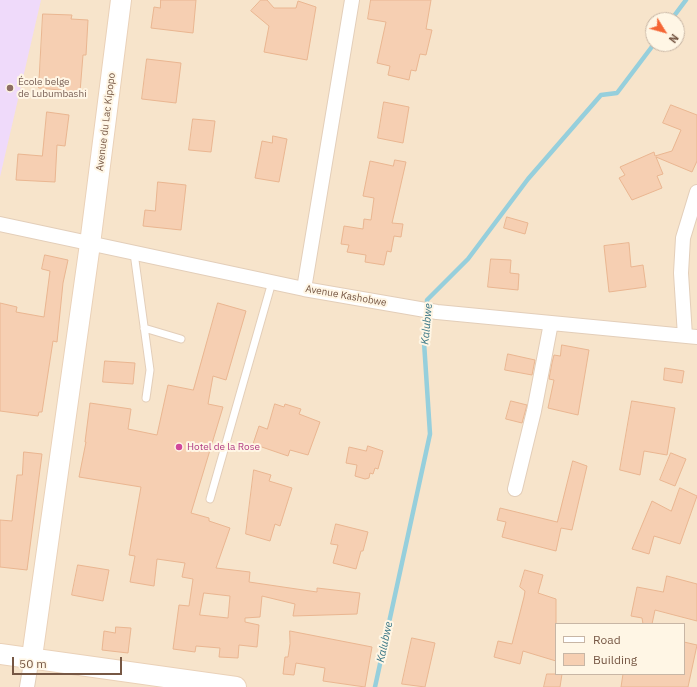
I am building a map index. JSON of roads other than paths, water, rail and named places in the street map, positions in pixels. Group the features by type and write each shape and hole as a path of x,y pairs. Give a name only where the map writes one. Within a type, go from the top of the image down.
{"street":[{"name":"Avenue du Lac Kipopo","path":"32,657 90,244 121,0"},
{"path":"304,289 352,0"},
{"path":"691,336 681,273 683,238 686,222 697,192"},
{"name":"Avenue Kashobwe","path":"0,224 304,289 437,312 691,336"},
{"path":"515,489 534,411 551,323"},
{"path":"0,654 32,657 236,687"},
{"path":"27,687 32,657"}],"lane":[{"path":"134,253 150,370 146,398"},
{"path":"210,499 272,282"},
{"path":"144,328 181,339"}],"waterway":[{"name":"Kalubwe","path":"677,12 686,0"},
{"name":"Kalubwe","path":"375,687 430,434 424,342 427,300 468,259 528,179 601,95 617,93 648,52"}],"place":[{"name":"École belge de Lubumbashi","path":"10,88"},
{"name":"Hotel de la Rose","path":"179,447"}]}
